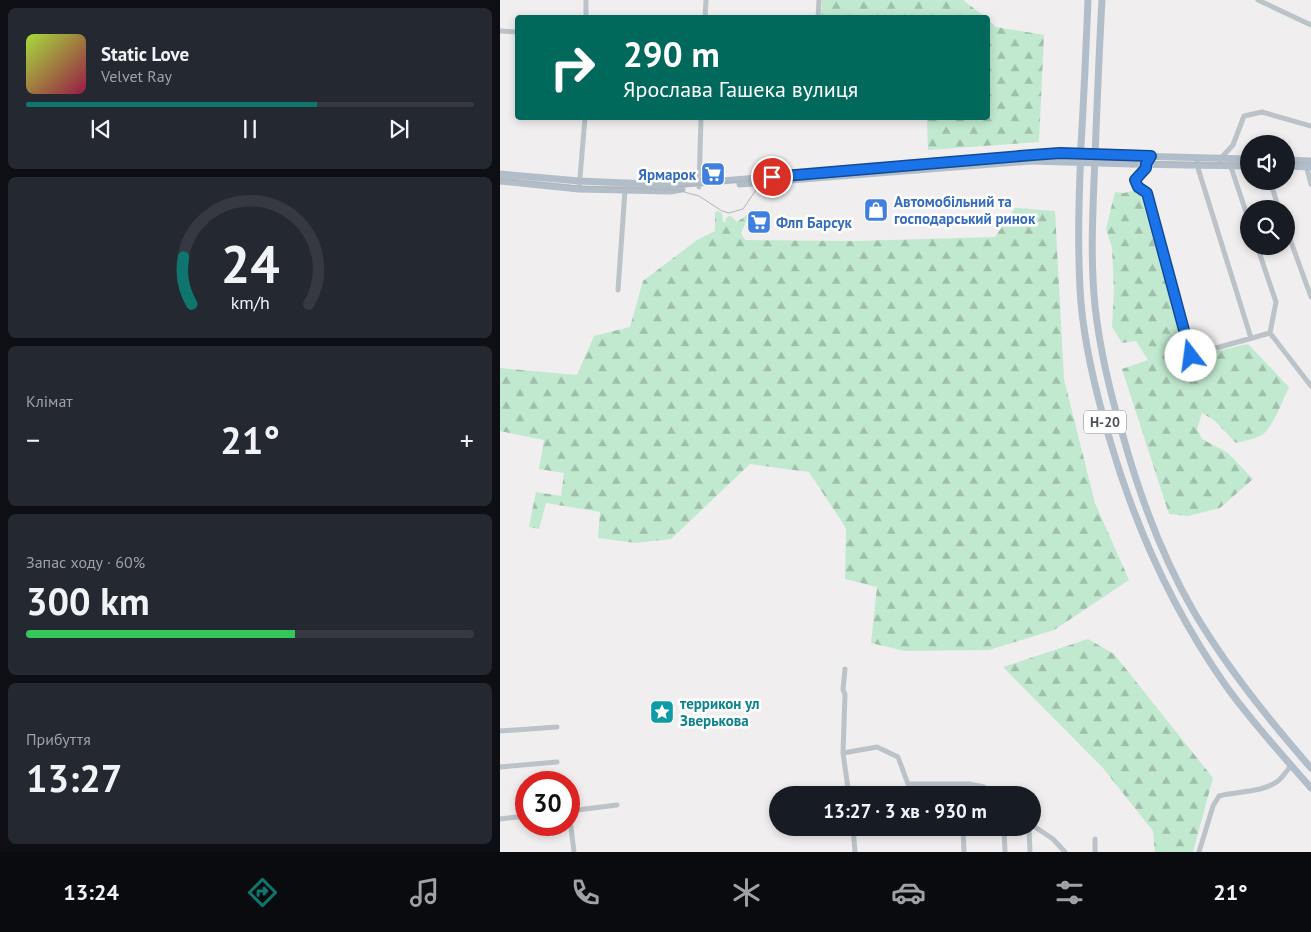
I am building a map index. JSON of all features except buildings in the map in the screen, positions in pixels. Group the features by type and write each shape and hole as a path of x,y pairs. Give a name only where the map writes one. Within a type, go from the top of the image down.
{"main road":[{"name":"Н-20","path":"1088,0 1078,219 1081,305 1091,369 1119,472 1144,539 1182,617 1227,688 1311,788"},
{"name":"Н-20","path":"1102,0 1092,219 1092,262 1095,305 1104,366 1112,402 1132,467 1156,534 1194,612 1238,679 1311,768"},
{"path":"1085,58 1099,58"},
{"path":"500,181 579,185 699,185 1032,158 1060,153 1151,156 1197,162"},
{"path":"1032,158 1132,164 1240,160"},
{"path":"1231,162 1240,164"},
{"path":"1295,162 1308,164"},
{"path":"1295,165 1308,164"},
{"path":"500,174 625,190 670,191 699,185"}],"street":[{"path":"586,0 586,15"},
{"path":"705,15 706,0"},
{"path":"818,15 819,0"},
{"path":"1258,0 1311,25"},
{"path":"500,31 515,32"},
{"path":"1220,162 1233,145 1244,116 1262,112 1311,126"},
{"path":"579,185 585,120"},
{"path":"699,185 701,120"},
{"path":"1151,156 1146,164 1146,168 1135,180 1138,187 1147,193 1191,356 1270,333"},
{"path":"1197,162 1251,338"},
{"path":"1231,162 1243,200"},
{"path":"1308,164 1311,184"},
{"path":"618,290 625,190"},
{"path":"1295,253 1311,297"},
{"path":"1260,255 1276,302 1270,333 1311,386"},
{"path":"845,669 843,690 846,694 843,753 848,786"},
{"path":"500,731 556,727"},
{"path":"843,753 877,747 898,758 908,784 969,784 979,786"},
{"path":"500,767 557,762"},
{"path":"1200,852 1213,806 1219,796 1270,785 1277,782 1291,766"},
{"path":"580,810 617,806"},
{"path":"500,818 515,817"},
{"path":"1041,831 1053,839 1065,851"},
{"path":"572,836 574,852"},
{"path":"854,836 855,852"},
{"path":"964,836 964,852"},
{"path":"1004,836 1005,852"},
{"path":"1029,836 1030,852"},
{"path":"1095,839 1095,852"}],"green space":[{"path":"822,0 963,0 982,15 821,15"},
{"path":"990,22 996,27 1044,35 1039,142 928,150 927,120 990,120"},
{"path":"1139,189 1186,358 1248,344 1289,387 1270,426 1262,435 1252,439 1236,443 1214,420 1202,413 1197,429 1202,439 1228,453 1253,479 1220,508 1188,516 1169,514 1122,369 1148,360 1136,341 1122,343 1112,327 1114,290 1112,248 1106,229 1115,192 1124,193"},
{"path":"1015,208 1055,211 1064,379 1095,503 1129,580 1054,630 989,650 905,651 871,643 877,587 845,579 846,528 809,472 750,464 671,539 636,543 598,538 600,512 546,503 539,529 529,527 536,492 561,496 564,473 539,469 544,440 500,431 500,368 577,375 594,336 630,327 643,281 697,240 715,231 715,212 722,213 725,223 726,218 729,216 737,222 748,214 741,233 745,240 855,241 995,237"},
{"path":"1088,639 1114,654 1213,778 1193,852 1155,852 1153,831 1103,768 1003,667"}],"tram line":[{"path":"500,179 579,186 677,190 699,196 722,211 729,213 743,209 758,187 772,180 1032,159 1240,164"},
{"path":"1295,162 1311,163"},
{"path":"677,187 769,179"}],"place":[{"name":"Ярмарок","path":"713,174"},
{"name":"Автомобільний та господарський ринок","path":"876,210"},
{"name":"Флп Барсук","path":"759,222"},
{"name":"террикон ул Зверькова","path":"662,712"}],"route":[{"path":"772,177 1060,153 1151,156 1146,164 1146,168 1135,180 1138,187 1147,193 1191,356"}]}
